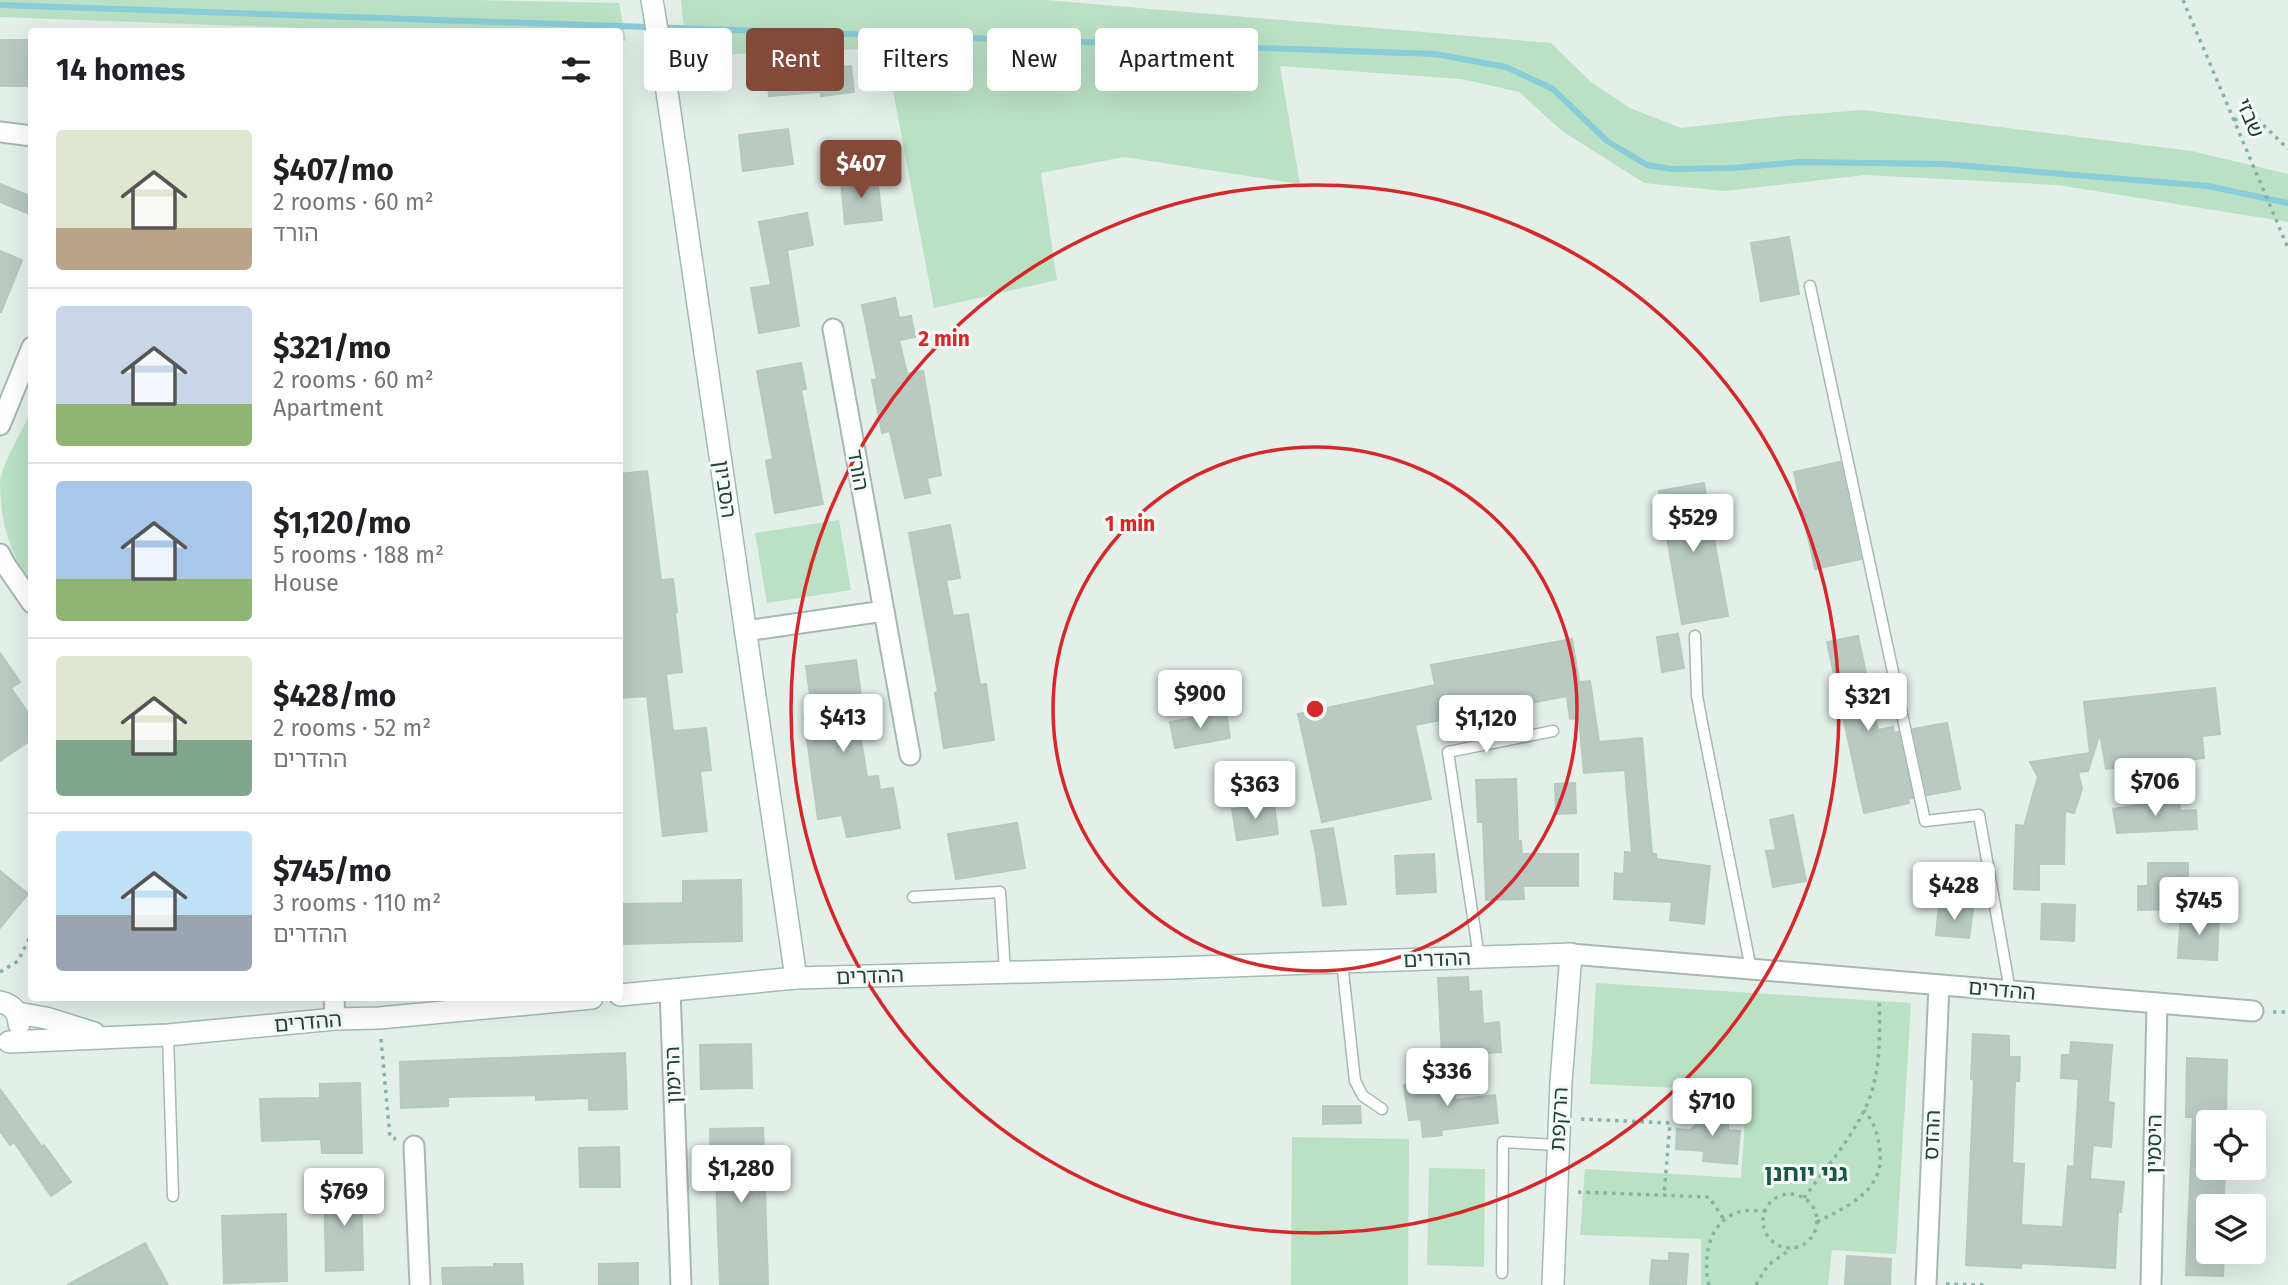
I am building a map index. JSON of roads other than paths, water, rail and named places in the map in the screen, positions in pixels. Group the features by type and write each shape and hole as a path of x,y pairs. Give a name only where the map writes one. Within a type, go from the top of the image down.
{"main road":[{"name":"הסביון","path":"652,0 796,978"},
{"name":"ההדרים","path":"623,995 796,978 1571,954"},
{"name":"הרקפת","path":"1553,1285 1555,1191 1571,954"},
{"name":"ההדרים","path":"4,1043 167,1035 334,1008 379,1018 560,1001"},
{"name":"ההדרים","path":"9,1008 106,1037"},
{"path":"4,1043 19,1029 9,1008"}],"street":[{"path":"0,132 28,136"},
{"name":"הורד","path":"833,329 909,755"},
{"path":"0,425 28,357"},
{"path":"2,562 28,598"},
{"path":"745,631 884,611"},
{"name":"ההדרים","path":"1571,954 2253,1011"},
{"name":"ההדס","path":"1926,1284 1939,985"},
{"name":"הרימון","path":"670,990 681,1285"},
{"name":"היסמין","path":"2151,1285 2157,1003"},
{"path":"414,1146 420,1285"}],"lane":[{"path":"1810,286 1925,821 1979,815 2010,991"},
{"path":"1695,636 1697,696 1751,969"},
{"path":"1479,957 1448,752 1553,731"},
{"path":"913,897 1000,891 1005,972"},
{"path":"1342,962 1355,1082 1363,1096 1382,1109"},
{"path":"167,1035 173,1196"},
{"path":"1502,1273 1503,1142 1558,1144"}],"waterway":[{"path":"0,5 1435,54 1506,67 1553,89 1607,141 1647,165 1672,169 1733,168 1799,162 1943,164 2208,186 2288,203"}],"district":[{"name":"גני יוחנן","path":"1806,1173"}]}
